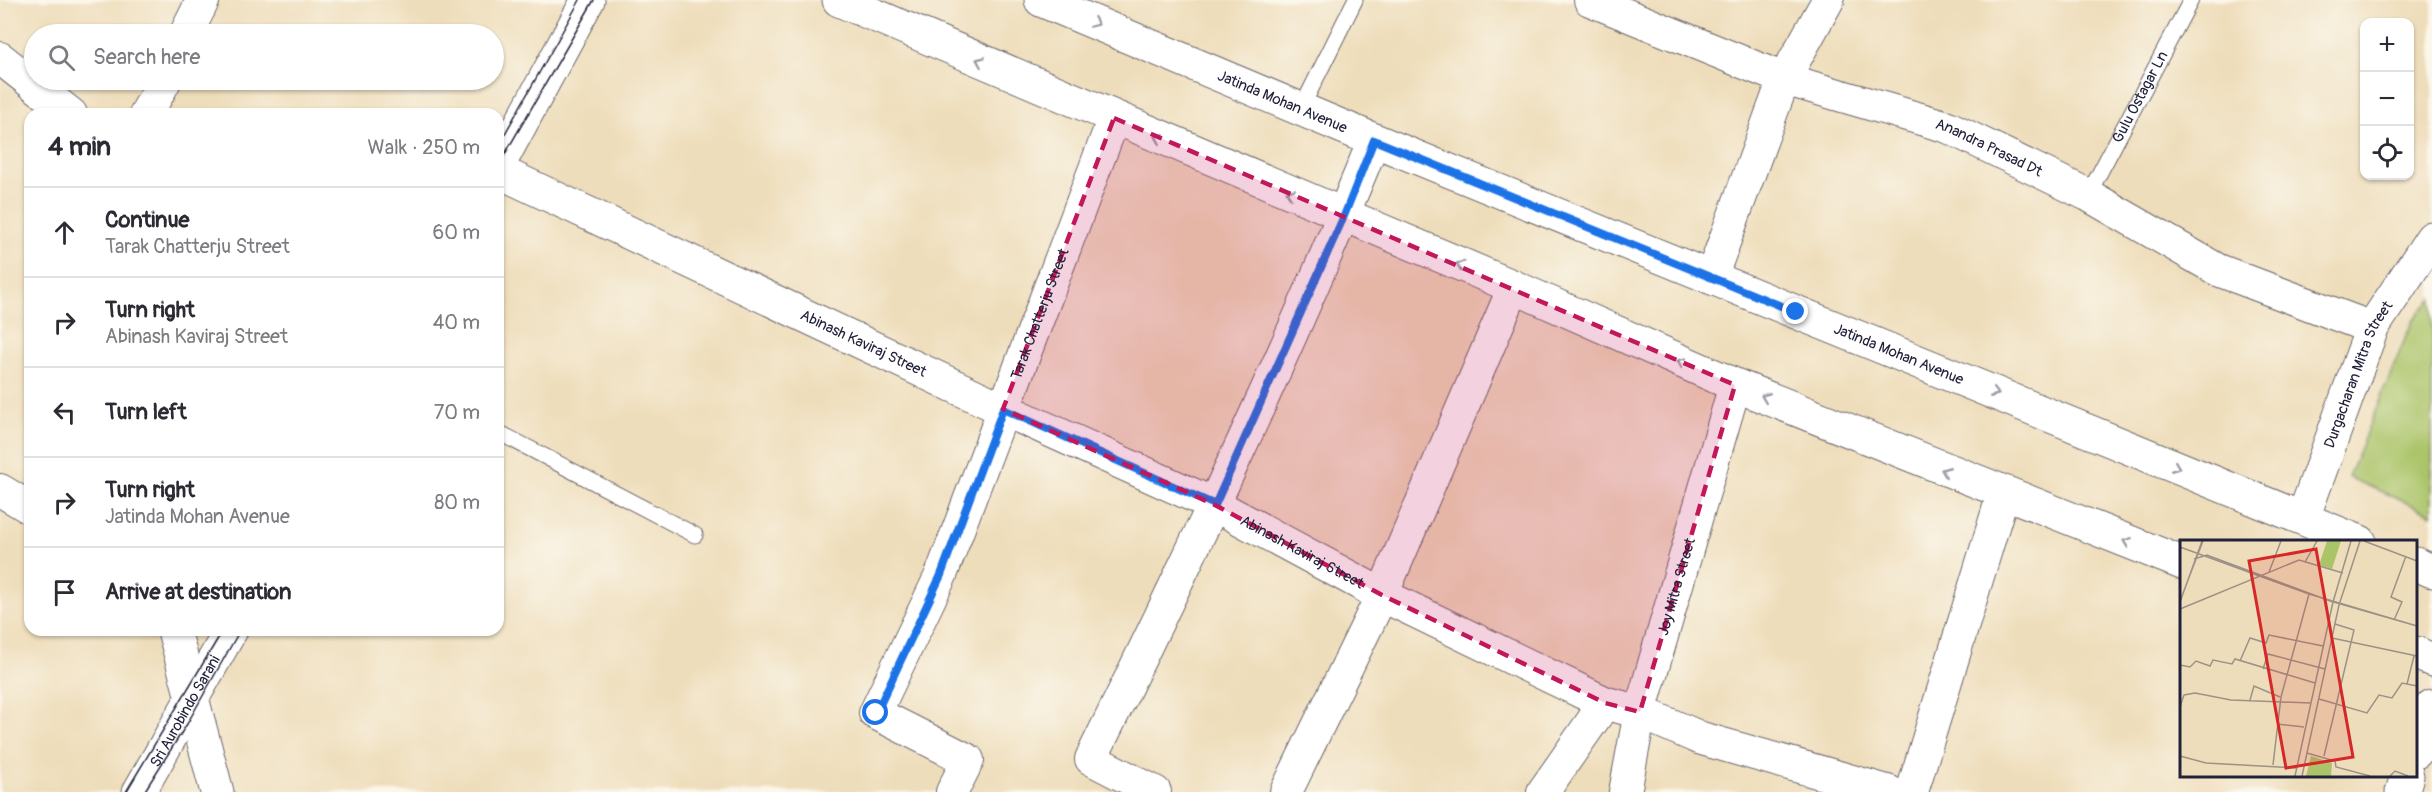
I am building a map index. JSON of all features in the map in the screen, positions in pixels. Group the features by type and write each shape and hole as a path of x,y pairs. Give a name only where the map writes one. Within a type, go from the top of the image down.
{"main road":[{"path":"191,24 202,0"},
{"path":"504,155 588,0"},
{"path":"839,0 1514,287 1735,385 2003,494 2180,563"},
{"name":"Jatinda Mohan Avenue","path":"1041,0 1374,140 2355,540"},
{"path":"149,108 159,90"},
{"name":"Abinash Kaviraj Street","path":"504,174 1003,409 1215,505 1382,595 1605,703 1640,712 1700,738 1889,792"},
{"name":"Durgacharan Mitra Street","path":"2303,518 2372,328 2432,238"},
{"path":"2417,565 2432,571"},
{"path":"176,636 217,792"},
{"name":"Sri Aurobindo Sarani","path":"139,792 227,636"},
{"path":"2417,654 2432,660"},
{"path":"2417,747 2432,706"},
{"path":"2402,792 2407,777"}],"street":[{"name":"Anandra Prasad Dt","path":"1590,0 1784,79 1948,127 2088,195 2218,270 2372,328"},
{"path":"1711,278 1784,79 1828,0"},
{"path":"0,58 24,77"},
{"path":"41,90 64,108"},
{"name":"Tarak Chatterju Street","path":"952,792 968,760 876,713 941,575 1113,118"},
{"path":"1155,792 1091,759 1215,505 1344,216 1374,140"},
{"path":"1286,792 1382,595 1514,287"},
{"name":"Joy Mitra Street","path":"1625,792 1640,712 1735,385"},
{"path":"0,490 24,504"},
{"path":"1912,792 2003,494"},
{"path":"1543,792 1605,703"}],"lane":[{"path":"1301,109 1355,0"},
{"name":"Gulu Ostagar Ln","path":"2088,195 2191,0"},
{"path":"504,435 695,535"}],"highlighted area":[{"path":"1114,118 1735,385 1640,712 1605,703 1382,595 1215,505 1003,409"}],"green space":[{"path":"2432,298 2432,514 2348,477 2412,322"}],"tram line":[{"path":"504,135 580,0"},
{"path":"504,156 594,0"},
{"path":"126,792 219,636"},
{"path":"144,792 187,724 237,636"}],"route":[{"path":"876,713 941,575 1003,409 1215,505 1344,216 1374,140 1796,312"}]}
